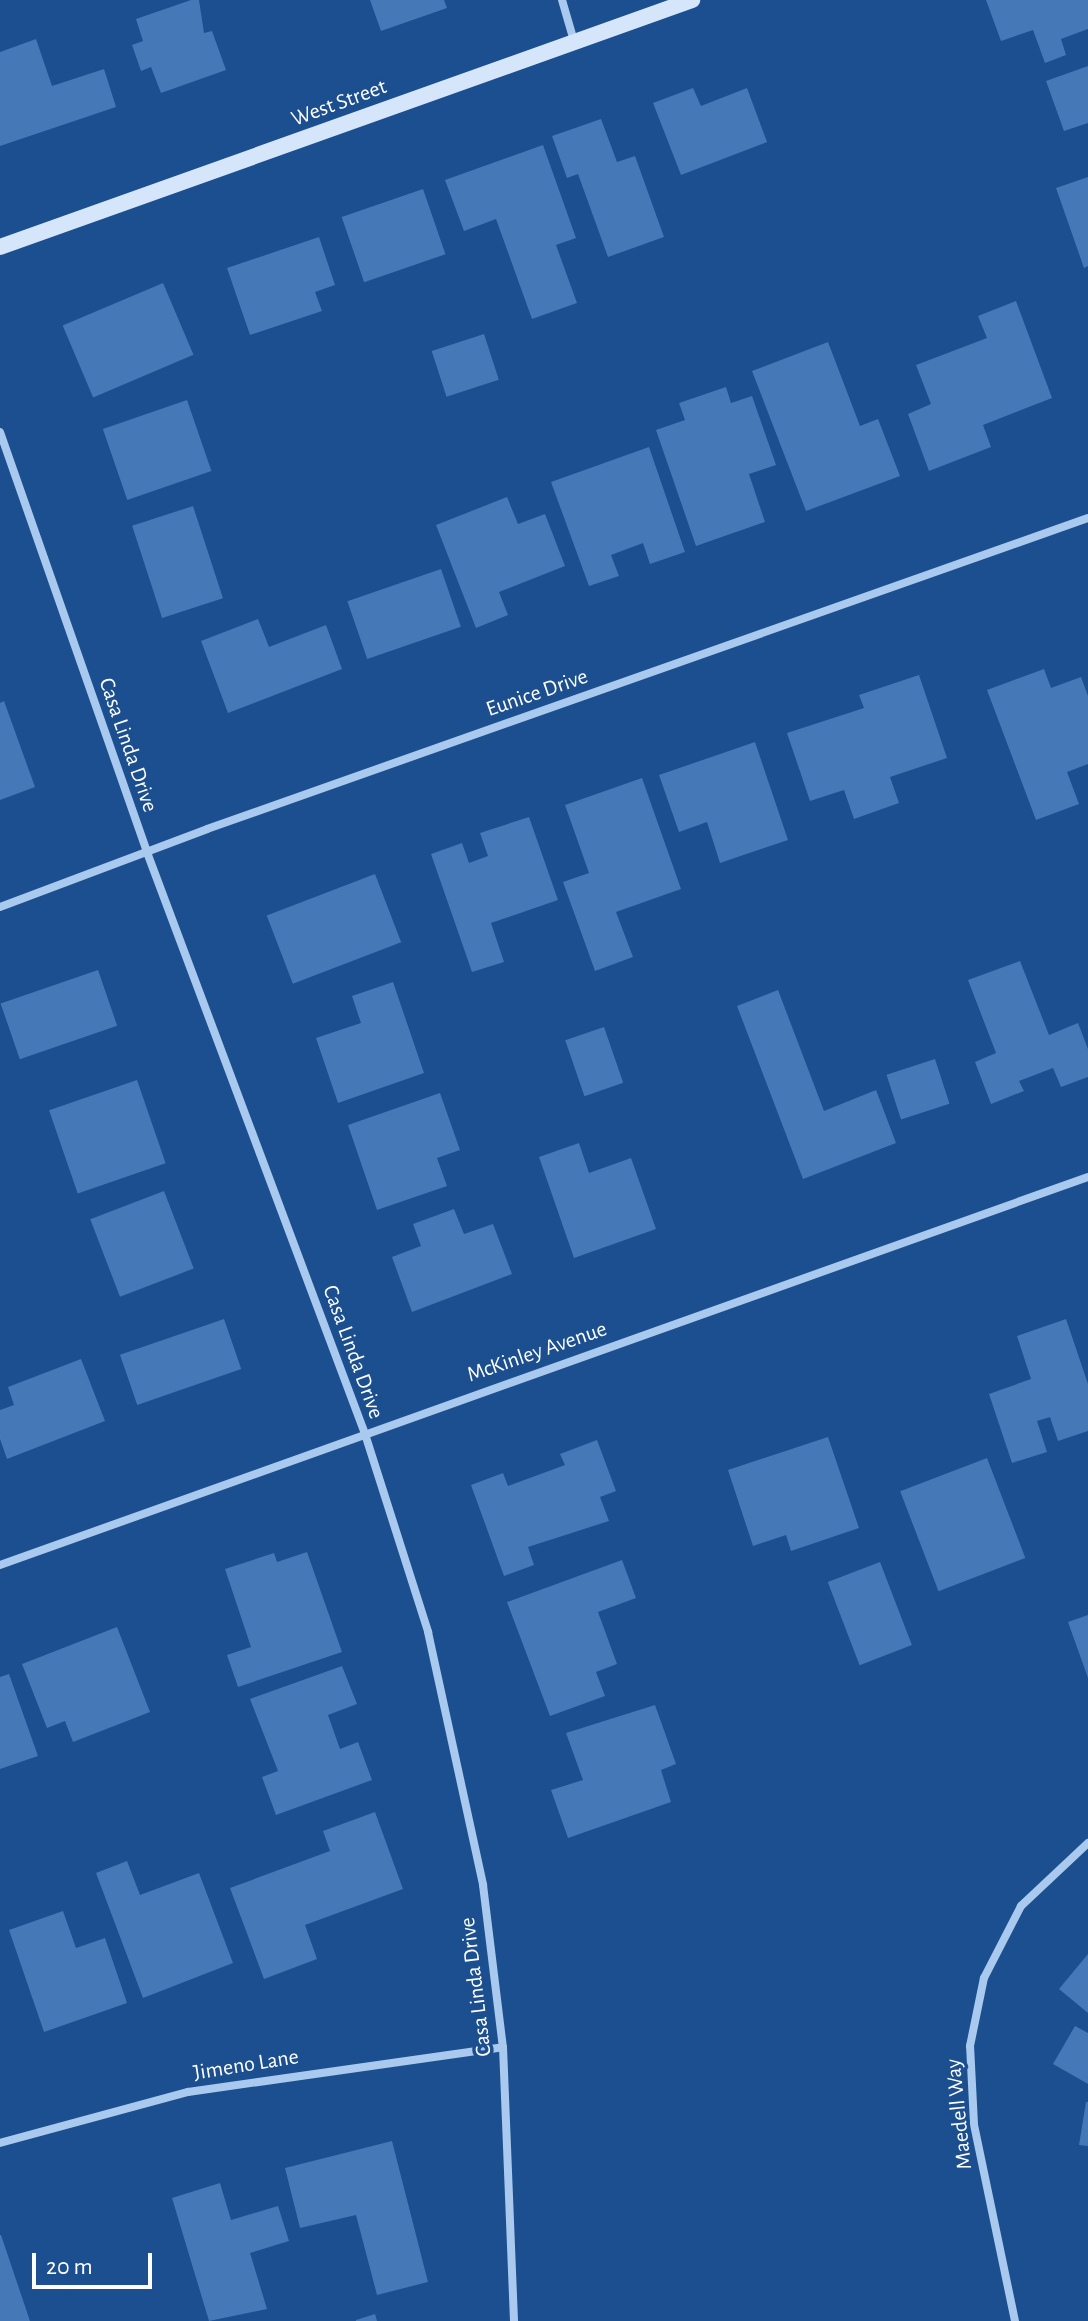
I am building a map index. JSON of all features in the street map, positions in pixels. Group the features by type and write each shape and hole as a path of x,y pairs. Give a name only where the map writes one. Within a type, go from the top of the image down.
{"main road":[{"name":"West Street","path":"0,247 692,0"}],"street":[{"path":"562,0 574,42"},
{"name":"Casa Linda Drive","path":"0,432 148,855 365,1434 428,1632 483,1885 503,2047 514,2321"},
{"name":"Eunice Drive","path":"0,907 148,855 222,824 1088,518"},
{"name":"McKinley Avenue","path":"0,1565 1088,1177"},
{"name":"Maedell Way","path":"1015,2321 974,2124 970,2046 984,1978 1021,1906 1088,1843"},
{"name":"Jimeno Lane","path":"0,2143 188,2092 503,2047"}],"building":[{"path":"199,0 204,33 212,31 226,70 161,93 151,67 141,71 132,45 143,41 136,19"},
{"path":"370,0 444,0 447,8 381,31"},
{"path":"986,0 1088,0 1088,29 1061,39 1066,55 1045,63 1033,30 1001,41"},
{"path":"36,39 52,86 104,69 116,107 0,146 0,52"},
{"path":"1088,66 1088,123 1064,131 1046,81"},
{"path":"693,88 701,106 747,88 767,142 681,175 653,103"},
{"path":"601,119 617,162 635,156 664,237 608,257 578,174 567,178 552,136"},
{"path":"543,145 576,238 556,245 577,303 532,319 496,219 464,231 445,180"},
{"path":"1088,177 1088,266 1084,268 1056,188"},
{"path":"423,189 445,254 364,282 342,217"},
{"path":"319,237 335,285 315,292 322,311 250,335 227,268"},
{"path":"163,283 193,355 93,397 63,326"},
{"path":"1016,301 1052,398 983,425 991,447 929,471 908,414 931,404 916,365 987,338 978,316"},
{"path":"484,334 499,380 447,397 432,351"},
{"path":"828,342 860,426 878,419 900,476 806,511 752,371"},
{"path":"726,387 731,403 752,396 776,465 749,474 765,522 696,546 656,430 685,420 679,403"},
{"path":"187,400 211,471 127,500 103,429"},
{"path":"649,447 685,552 650,564 643,543 611,555 619,576 589,586 551,482"},
{"path":"507,497 518,524 545,514 565,566 499,592 508,615 476,628 436,525"},
{"path":"193,506 223,598 162,618 132,526"},
{"path":"441,569 461,627 367,659 347,601"},
{"path":"258,619 269,647 326,625 342,669 228,713 201,641"},
{"path":"1044,669 1051,688 1081,677 1088,696 1088,764 1067,772 1079,804 1036,820 987,690"},
{"path":"919,675 947,758 890,777 899,803 854,819 844,790 810,801 787,733 864,708 859,695"},
{"path":"4,701 35,787 0,800 0,703"},
{"path":"755,742 788,840 720,863 707,822 679,832 659,775"},
{"path":"642,778 681,889 616,912 633,957 595,971 563,882 589,873 565,805"},
{"path":"529,817 558,900 491,923 504,962 472,972 431,854 462,843 469,863 488,856 480,833"},
{"path":"375,874 401,942 293,984 267,916"},
{"path":"1020,961 1049,1035 1078,1023 1088,1049 1088,1077 1061,1087 1053,1068 1019,1081 1024,1091 991,1104 975,1062 996,1053 968,980"},
{"path":"98,970 117,1026 20,1059 1,1004"},
{"path":"393,982 424,1073 338,1103 316,1038 361,1023 352,996"},
{"path":"778,990 824,1111 876,1090 896,1143 803,1179 737,1006"},
{"path":"604,1027 623,1083 584,1096 565,1040"},
{"path":"935,1059 950,1104 901,1119 886,1075"},
{"path":"137,1080 166,1163 78,1193 49,1110"},
{"path":"440,1093 460,1150 437,1158 447,1186 377,1210 348,1125"},
{"path":"579,1143 589,1173 631,1158 656,1229 574,1258 539,1157"},
{"path":"164,1191 194,1268 120,1297 90,1219"},
{"path":"454,1209 464,1234 493,1224 512,1274 412,1312 392,1257 421,1246 413,1224"},
{"path":"224,1319 241,1369 137,1405 120,1355"},
{"path":"1066,1319 1088,1384 1088,1431 1058,1441 1050,1417 1037,1421 1047,1452 1012,1463 989,1394 1031,1379 1017,1336"},
{"path":"81,1359 105,1421 7,1459 0,1439 0,1410 14,1405 8,1387"},
{"path":"828,1437 859,1528 791,1551 786,1535 753,1546 728,1470"},
{"path":"597,1440 616,1491 600,1497 609,1521 528,1547 534,1565 504,1576 471,1485 503,1473 508,1486 565,1465 560,1454"},
{"path":"987,1458 1025,1558 939,1591 900,1491"},
{"path":"307,1552 342,1652 238,1687 227,1655 251,1647 225,1569 274,1553 277,1562"},
{"path":"622,1560 636,1598 598,1612 617,1664 596,1672 605,1696 550,1716 507,1602"},
{"path":"880,1562 912,1645 860,1665 828,1582"},
{"path":"1088,1615 1088,1678 1068,1622"},
{"path":"117,1627 150,1712 73,1742 65,1721 47,1728 22,1664"},
{"path":"342,1666 357,1704 328,1715 340,1749 358,1742 372,1780 276,1815 262,1777 278,1771 250,1699"},
{"path":"9,1674 38,1756 0,1769 0,1677"},
{"path":"655,1705 676,1764 661,1770 671,1802 568,1838 551,1790 583,1780 566,1733"},
{"path":"375,1812 403,1889 305,1925 317,1959 264,1979 230,1888 330,1851 323,1831"},
{"path":"127,1861 140,1895 199,1873 233,1963 143,1998 96,1873"},
{"path":"63,1911 76,1948 105,1938 127,2003 44,2032 9,1930"},
{"path":"1088,1954 1088,2013 1059,1989"},
{"path":"1075,2026 1088,2033 1088,2084 1053,2064"},
{"path":"1088,2102 1088,2146 1079,2145"},
{"path":"392,2141 428,2282 377,2295 356,2215 300,2228 285,2168"},
{"path":"220,2183 231,2220 278,2206 289,2241 250,2253 267,2309 209,2321 172,2198"},
{"path":"1,2235 30,2321 0,2321"},
{"path":"375,2314 377,2321 356,2321 356,2320"}]}
